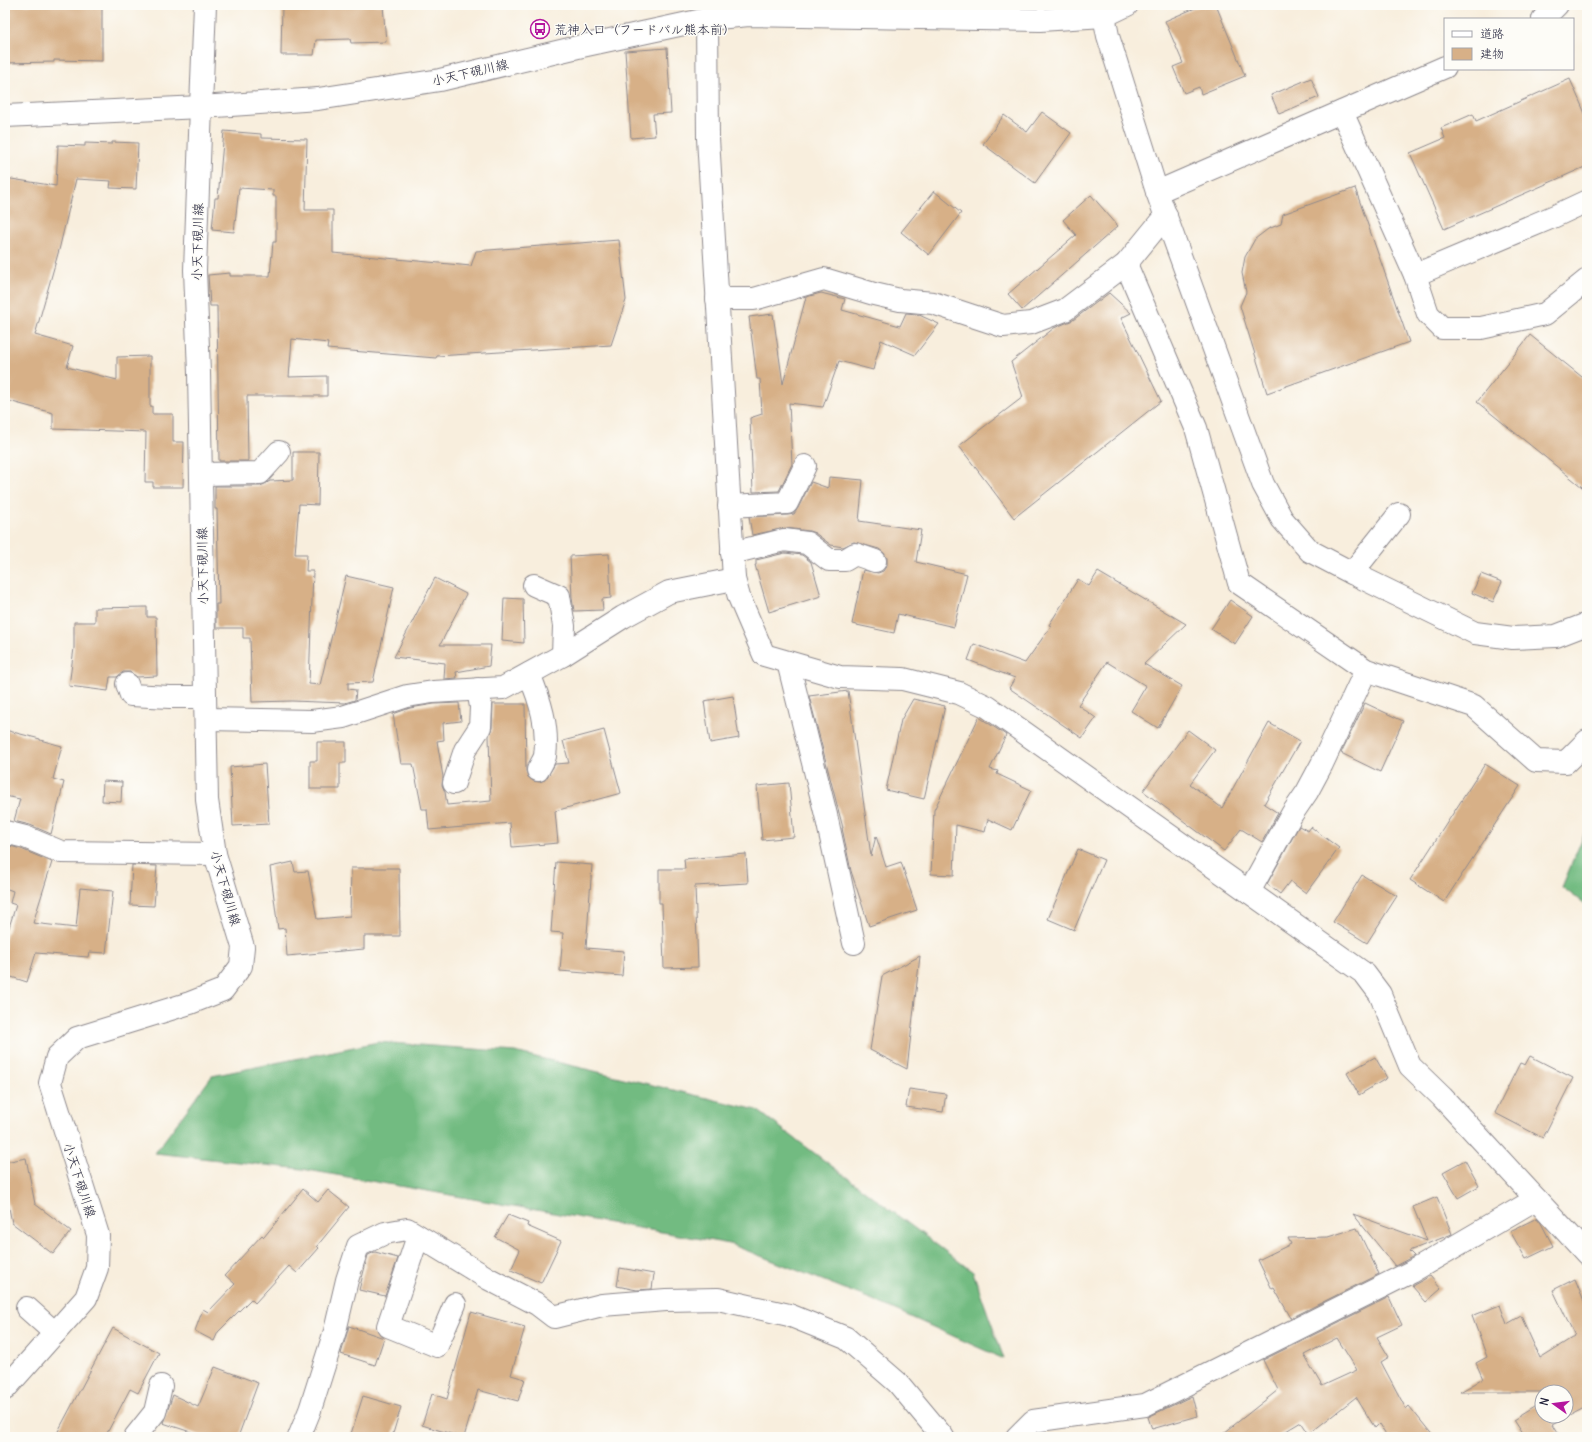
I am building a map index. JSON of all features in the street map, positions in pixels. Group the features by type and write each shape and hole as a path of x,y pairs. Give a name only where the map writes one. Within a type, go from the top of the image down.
{"street":[{"path":"5,116 201,107 205,5"},
{"path":"1127,5 1104,16 1108,36 1157,192 1263,484 1282,519 1310,551 1475,633 1513,638 1556,636 1587,624"},
{"path":"1544,18 1557,5"},
{"name":"小天下硯川線","path":"5,1389 86,1298 97,1268 98,1235 50,1083 57,1058 77,1038 190,1003 223,990 241,966 243,946 215,854 207,800 199,373 195,270 201,107 318,99 440,80 582,46 707,12 749,15 855,11 1040,20 1104,16"},
{"path":"707,12 708,138 734,578 739,597 764,656 840,677 902,679 959,693 988,707 1365,974 1380,994 1410,1066 1442,1097 1587,1254"},
{"path":"1157,192 1444,67"},
{"path":"1342,112 1415,275 1428,314 1442,328 1481,328 1545,314 1587,280"},
{"path":"1415,275 1587,201"},
{"path":"717,299 754,299 824,279 900,300 933,303 1003,326 1031,323 1064,310 1126,264 1166,215"},
{"path":"1126,264 1196,428 1239,583 1366,670 1474,706 1536,762 1566,762 1587,741"},
{"path":"201,474 260,473 279,452"},
{"path":"729,506 787,504 805,466"},
{"path":"1352,573 1399,514"},
{"path":"732,553 784,540 807,543 829,560 845,560 855,554 875,561"},
{"path":"206,718 312,721 343,717 406,696 433,692 503,688 563,655 624,617 669,592 734,578"},
{"path":"534,585 559,596 564,626 563,655"},
{"path":"788,662 826,815 854,943"},
{"path":"1249,892 1292,814 1307,792 1322,764 1366,670"},
{"path":"529,674 540,700 545,726 545,757 538,770"},
{"path":"127,684 131,695 204,697"},
{"path":"454,783 465,750 480,727 481,707 478,689"},
{"path":"5,832 25,837 61,852 215,854"},
{"path":"1017,1437 1033,1421 1145,1405 1411,1272 1536,1200"},
{"path":"299,1437 310,1410 335,1331 347,1280 358,1246 385,1233 407,1229 489,1279 537,1304 554,1317 602,1305 666,1300 718,1300 789,1315 846,1338 898,1383 943,1437"},
{"path":"418,1236 388,1326 437,1346 455,1304"},
{"path":"27,1308 55,1333"},
{"path":"135,1437 155,1412 161,1386"}],"green space":[{"path":"1587,827 1587,906 1562,887"},
{"path":"378,1042 515,1052 757,1110 973,1272 1004,1359 873,1300 730,1244 302,1169 155,1153 212,1076"}],"building":[{"path":"5,5 102,5 102,61 54,60 54,62 5,63"},
{"path":"282,5 383,5 386,42 351,43 350,39 316,40 314,55 281,55"},
{"path":"1202,5 1216,5 1245,76 1201,94 1199,87 1184,93 1173,67 1183,63 1165,21"},
{"path":"667,48 671,113 653,114 655,136 631,138 625,51"},
{"path":"1311,78 1319,97 1279,114 1271,95"},
{"path":"1570,79 1587,118 1587,166 1444,229 1410,153 1445,138 1441,128 1473,114 1476,121"},
{"path":"1042,112 1071,133 1035,183 983,144 1004,115 1027,132"},
{"path":"224,131 261,134 261,138 307,139 305,210 333,210 333,253 471,266 476,251 619,240 626,300 611,345 437,356 436,358 327,349 328,343 292,339 289,377 327,376 327,396 247,396 248,461 219,461 217,306 210,306 208,275 230,273 230,276 270,276 273,242 276,242 276,196 273,196 273,190 239,188 234,232 212,230 215,198 218,198"},
{"path":"112,142 138,143 136,189 110,188 111,181 76,179 59,250 35,335 73,346 67,367 117,380 117,357 150,356 150,406 152,406 152,414 173,414 173,442 184,442 183,487 153,487 153,482 145,482 146,432 53,429 53,413 5,400 5,178 56,186 58,145 85,146 85,143 112,144"},
{"path":"1355,188 1409,342 1267,393 1240,306 1246,292 1242,273 1245,257 1255,239 1268,229 1281,224 1283,214"},
{"path":"934,191 961,213 929,255 901,232"},
{"path":"1091,195 1118,226 1022,310 1008,294 1076,235 1063,220"},
{"path":"821,293 845,299 842,310 900,326 906,313 917,314 939,324 915,355 881,340 873,370 839,361 823,407 789,403 792,464 779,491 753,492 750,418 762,414 760,379 757,379 749,317 773,314 783,384 806,297"},
{"path":"1109,293 1131,313 1121,318 1161,401 1014,518 959,446 1023,397 1011,362 1054,328 1073,320"},
{"path":"1530,335 1587,381 1587,491 1477,402"},
{"path":"293,452 319,452 318,505 299,504 295,554 307,554 306,571 313,571 309,684 320,685 346,576 394,587 373,682 348,683 348,689 356,690 355,700 345,703 292,701 252,702 250,638 243,638 243,628 216,628 216,604 219,604 217,509 215,509 215,486 260,486 270,481 293,480"},
{"path":"829,477 863,480 859,521 921,530 916,562 967,574 954,627 898,614 894,633 852,624 863,570 878,573 883,571 887,565 887,558 879,549 854,542 843,547 831,545 815,533 786,528 752,535 749,517 794,514 811,482 828,488"},
{"path":"785,553 802,555 811,562 821,596 769,612 755,565 756,560"},
{"path":"609,554 611,598 602,599 603,610 574,611 570,556"},
{"path":"1098,572 1186,624 1144,664 1182,686 1158,728 1131,711 1146,686 1107,662 1078,705 1096,718 1082,738 1009,688 1015,678 968,660 974,644 1025,663 1051,626 1049,625 1078,579 1089,586"},
{"path":"1481,574 1502,582 1493,602 1472,593"},
{"path":"435,578 466,594 440,645 491,645 489,666 456,672 457,678 444,679 445,663 394,657"},
{"path":"504,598 523,599 524,643 502,641"},
{"path":"1230,600 1253,616 1235,644 1211,629"},
{"path":"147,607 147,617 156,617 157,676 137,677 130,672 123,672 117,677 110,677 108,691 69,686 74,648 74,622 95,622 95,608"},
{"path":"848,691 871,856 876,836 886,867 901,862 917,910 869,926 851,871 843,828 809,696"},
{"path":"733,696 739,738 710,743 704,701"},
{"path":"913,699 945,706 924,799 886,790 901,720"},
{"path":"459,703 461,721 443,723 444,740 437,741 443,777 442,785 445,792 447,805 491,801 489,736 492,728 493,704 525,704 526,771 528,777 533,781 539,782 545,780 555,764 569,763 563,741 604,730 621,793 555,811 558,843 512,847 510,823 429,830 427,809 422,809 413,764 401,764 393,714 410,708 434,704"},
{"path":"1365,703 1403,721 1380,772 1341,753"},
{"path":"979,717 1006,735 990,769 998,771 997,774 1031,790 1012,830 988,819 985,832 956,825 954,875 931,874 934,810"},
{"path":"1269,723 1300,741 1264,804 1278,813 1262,842 1241,829 1224,851 1143,791 1188,730 1215,750 1190,784 1222,808"},
{"path":"5,730 62,746 53,779 64,782 51,834 30,825 14,821 20,799 5,796"},
{"path":"317,742 346,742 346,763 340,763 340,789 310,789 310,761 317,761"},
{"path":"265,764 269,824 233,826 230,767"},
{"path":"1485,764 1520,786 1444,902 1410,880"},
{"path":"103,781 122,782 121,802 102,801"},
{"path":"789,783 794,837 762,840 757,786"},
{"path":"1299,826 1308,831 1311,827 1339,848 1306,893 1290,881 1280,894 1267,884"},
{"path":"7,845 21,849 52,862 33,923 76,928 80,888 113,891 106,953 89,952 88,957 36,953 27,982 5,975 5,940 16,905 10,903 13,891 5,888 5,851"},
{"path":"1078,849 1104,860 1074,930 1048,919"},
{"path":"746,854 748,883 695,886 698,967 664,968 662,903 659,903 659,869 685,869 684,859"},
{"path":"293,862 295,872 308,871 317,919 350,916 351,868 399,868 400,936 364,936 364,949 287,956 285,928 278,929 270,867"},
{"path":"556,862 592,865 586,948 624,951 622,976 560,971 563,933 551,932"},
{"path":"132,865 157,866 154,906 130,905"},
{"path":"1362,875 1397,896 1367,943 1333,922"},
{"path":"920,956 907,1069 870,1050 882,976"},
{"path":"1530,1056 1573,1078 1543,1138 1495,1113 1520,1063 1525,1065"},
{"path":"1375,1057 1387,1078 1359,1095 1347,1073"},
{"path":"909,1089 946,1094 943,1112 906,1107"},
{"path":"26,1158 35,1204 71,1231 53,1254 12,1223 5,1188 5,1162"},
{"path":"1465,1160 1479,1186 1458,1198 1443,1172"},
{"path":"303,1189 318,1202 328,1190 349,1207 317,1246 319,1248 297,1273 289,1266 255,1303 251,1299 218,1332 214,1341 195,1331 203,1309 208,1312 235,1284 225,1275 262,1235 264,1237"},
{"path":"1437,1197 1452,1234 1409,1251 1414,1256 1395,1266 1353,1214 1427,1241 1413,1207"},
{"path":"508,1215 528,1223 527,1226 561,1241 541,1283 511,1270 520,1250 495,1237"},
{"path":"1537,1218 1553,1246 1526,1259 1510,1231"},
{"path":"1357,1228 1379,1274 1291,1318 1274,1288 1272,1289 1258,1260 1291,1244 1288,1238 1328,1237"},
{"path":"375,1252 398,1258 385,1296 359,1290 368,1255"},
{"path":"620,1268 654,1274 652,1289 637,1290 617,1286"},
{"path":"1430,1276 1441,1289 1426,1302 1412,1286"},
{"path":"1575,1279 1587,1308 1587,1406 1574,1413 1574,1384 1534,1384 1534,1392 1460,1392 1483,1379 1476,1363 1487,1357 1472,1316 1500,1305 1507,1324 1521,1316 1540,1358 1575,1336 1553,1290"},
{"path":"1389,1297 1402,1325 1377,1337 1389,1357 1381,1362 1406,1409 1409,1406 1434,1437 1387,1437 1379,1424 1375,1428 1356,1397 1309,1434 1301,1422 1276,1437 1219,1437 1278,1390 1263,1360","holes":["1337,1338 1357,1370 1322,1386 1304,1355"]},
{"path":"471,1312 525,1327 511,1375 525,1379 518,1401 478,1390 464,1437 461,1437 422,1425 432,1394 447,1399"},
{"path":"349,1326 384,1338 375,1365 341,1354"},
{"path":"113,1328 159,1353 138,1393 130,1389 105,1437 55,1437"},
{"path":"215,1367 258,1383 238,1437 200,1435 163,1423 173,1395 198,1407"},
{"path":"363,1396 401,1407 392,1437 350,1437"},
{"path":"1192,1396 1197,1416 1152,1429 1148,1417"},
{"path":"1534,1407 1534,1424 1553,1424 1561,1437 1524,1437 1513,1420"}],"place":[{"name":"荒神入口（フードパル熊本前）","path":"540,29"}]}
